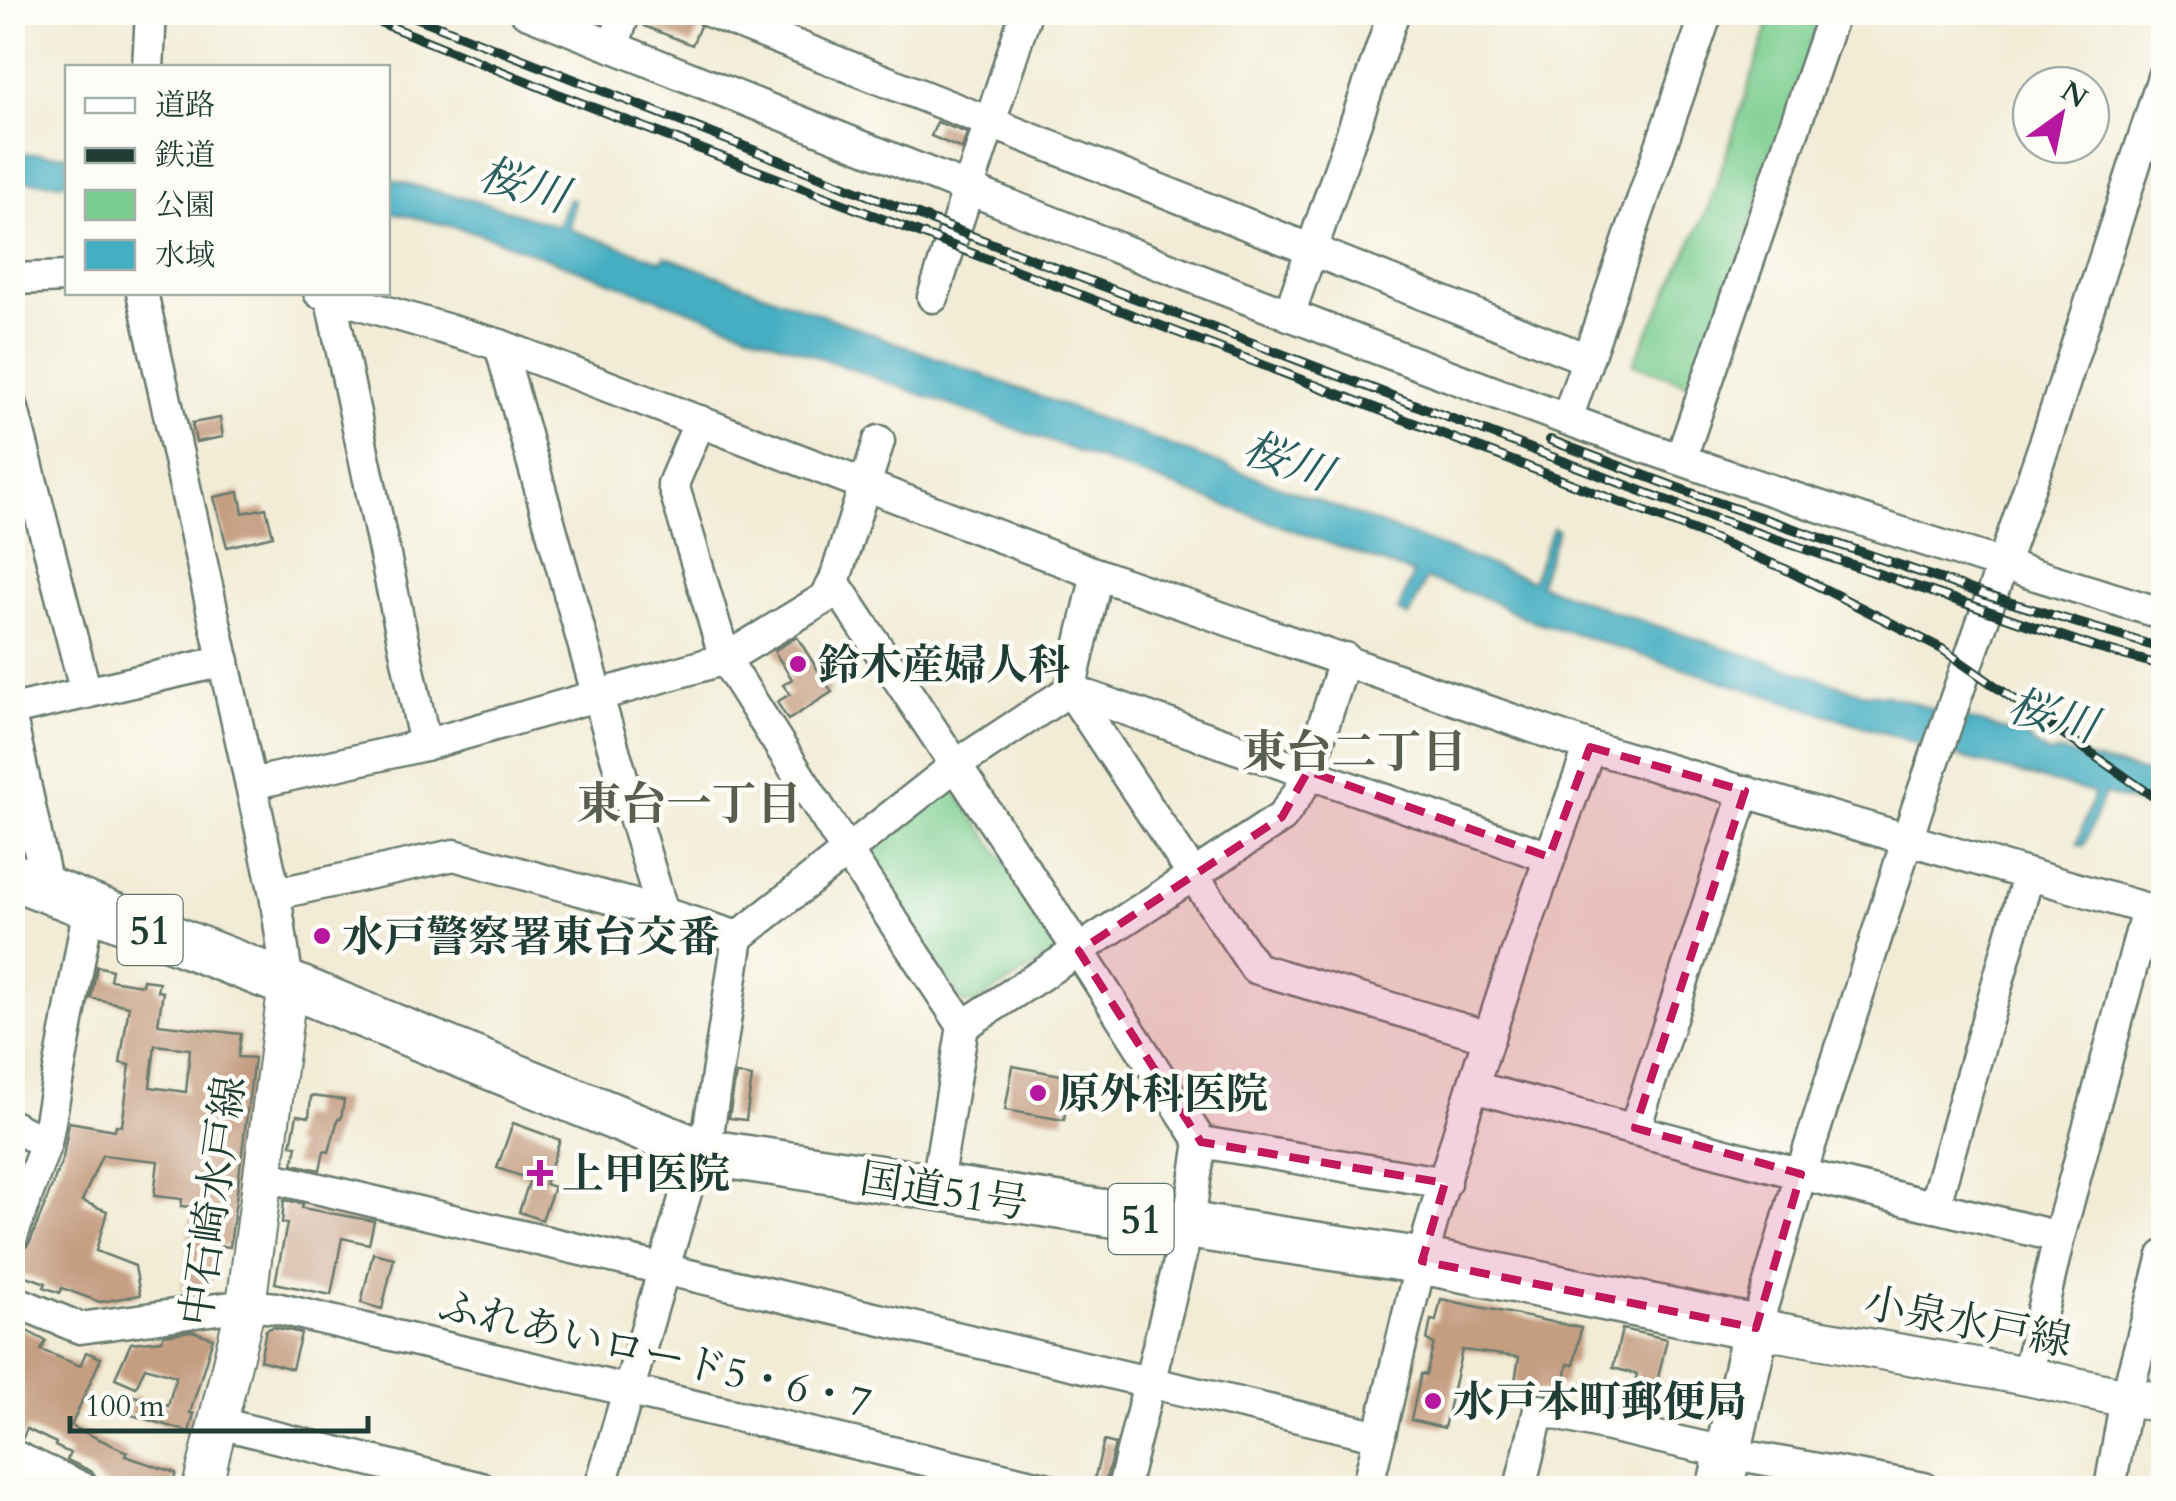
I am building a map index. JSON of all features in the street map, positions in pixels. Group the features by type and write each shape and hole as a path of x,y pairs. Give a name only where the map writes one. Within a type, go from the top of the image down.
{"highway":[{"name":"国道51号","path":"30,883 698,1151 1422,1261 1756,1328"},
{"path":"1724,1471 1756,1328"}],"main road":[{"name":"中石崎水戸線","path":"202,1488 246,1305 288,984"},
{"name":"小泉水戸線","path":"1756,1328 2145,1400"}],"street":[{"path":"148,65 151,12"},
{"path":"526,12 1289,314 1568,419 2000,565 2164,614"},
{"path":"613,48 625,12"},
{"path":"711,12 1587,358"},
{"path":"933,297 1026,12"},
{"path":"1289,314 1394,12"},
{"path":"1568,419 1707,12"},
{"path":"1682,458 1834,12"},
{"path":"1756,1328 1913,823 2052,419 2164,74"},
{"path":"12,278 65,277"},
{"path":"143,295 275,894 288,984"},
{"path":"324,295 425,745"},
{"path":"327,295 500,345 1097,574 1590,747 1745,791 1913,823 2028,876 2155,912 2059,1237 2027,1376"},
{"path":"500,345 663,913"},
{"path":"12,405 86,693"},
{"path":"700,421 673,484 726,660 964,1026 936,1189"},
{"path":"251,784 425,745 726,660 824,598 834,582 879,441"},
{"path":"600,1488 698,1151 709,1127 738,937 956,765 1070,690 1097,574"},
{"path":"834,582 1201,1142 1188,1226 1124,1488"},
{"path":"964,1026 1282,817 1305,783 1345,658"},
{"path":"12,710 224,661"},
{"path":"1070,690 1549,857"},
{"path":"1070,690 1255,968 1489,1037"},
{"path":"12,723 30,883"},
{"path":"1367,1488 1444,1183 1549,857 1590,747"},
{"path":"1636,1128 1745,791"},
{"path":"275,894 454,856 738,937"},
{"path":"1934,1207 2028,876"},
{"path":"12,1236 46,1143 89,906"},
{"path":"1473,1087 2059,1237"},
{"path":"12,1126 46,1143"},
{"path":"1201,1142 1444,1183"},
{"path":"264,1176 1380,1436"},
{"path":"2110,1488 2145,1400 2164,1256"},
{"name":"ふれあいロード5・6・7","path":"17,1313 80,1328 246,1305 276,1308 988,1482 1045,1488"},
{"path":"1520,1488 1538,1410 1724,1471 1924,1488"},
{"path":"220,1424 481,1488"},
{"path":"26,1470 83,1488"}],"highlighted area":[{"path":"1590,747 1745,791 1635,1128 1801,1174 1756,1328 1422,1261 1445,1183 1201,1142 1079,951 1282,817 1308,771 1549,857"}],"green space":[{"path":"1729,13 1822,13 1697,387 1633,364 1709,207 1768,26"},
{"path":"944,785 953,787 1065,948 974,1004 963,1004 865,855"}],"water":[{"path":"12,153 65,155 65,183 13,181"},
{"path":"390,180 558,226 568,199 574,200 569,229 662,261 665,256 1532,581 1553,528 1558,530 1539,584 1864,693 1887,695 2023,736 2049,754 2061,752 2163,777 2163,810 2104,794 2084,846 2077,844 2094,793 1972,761 1525,618 1485,598 1426,579 1409,617 1398,611 1413,574 478,233 390,211"}],"building":[{"path":"650,12 693,15 700,26 692,45 644,26"},
{"path":"937,122 967,133 962,149 931,136"},
{"path":"220,418 223,437 196,442 192,423"},
{"path":"239,492 243,513 266,508 273,536 227,547 214,497"},
{"name":"鈴木産婦人科","path":"797,637 832,692 788,720 777,702 790,694 783,685 792,679 774,651"},
{"path":"97,966 112,970 110,980 142,985 143,980 159,982 157,991 163,992 158,1024 241,1034 238,1057 254,1058 230,1247 215,1245 209,1287 182,1291 192,1207 181,1206 182,1199 154,1196 158,1161 102,1155 82,1201 107,1211 96,1251 135,1266 140,1295 100,1302 62,1288 60,1293 44,1287 46,1283 12,1271 12,1254 23,1251 30,1242 63,1158 69,1122 115,1130 116,1125 122,1126 130,1065 120,1063 129,1006 91,998","holes":["155,1045 190,1049 186,1092 150,1087"]},
{"name":"原外科医院","path":"1013,1066 1071,1077 1064,1120 1005,1110"},
{"path":"736,1074 752,1077 746,1120 729,1118"},
{"path":"311,1096 344,1100 341,1119 329,1152 324,1151 320,1170 293,1164 297,1146 291,1145 297,1115 309,1117"},
{"name":"上甲医院","path":"513,1123 560,1140 545,1184 554,1187 542,1220 519,1212 530,1179 497,1168"},
{"path":"284,1200 303,1204 302,1208 374,1221 369,1244 342,1238 331,1295 275,1283 287,1224 282,1223"},
{"path":"373,1253 394,1258 382,1309 361,1303"},
{"path":"1441,1299 1581,1328 1574,1365 1568,1364 1564,1385 1560,1384 1554,1394 1514,1387 1519,1357 1462,1350 1444,1428 1411,1420 1421,1374 1426,1375 1434,1344 1427,1340 1431,1320 1436,1321"},
{"path":"273,1327 301,1333 292,1369 260,1360 266,1330"},
{"path":"21,1328 46,1341 41,1350 80,1366 86,1352 101,1358 71,1426 127,1452 125,1456 176,1473 171,1488 114,1488 67,1460 70,1453 55,1446 56,1443 27,1429 22,1439 12,1437 12,1344"},
{"path":"1622,1329 1667,1339 1650,1413 1629,1408 1637,1374 1613,1368"},
{"path":"192,1331 213,1338 190,1413 194,1414 189,1432 128,1414 134,1396 168,1406 176,1376 145,1367 136,1387 115,1378 131,1343 162,1340 164,1335"},
{"path":"1104,1441 1115,1444 1105,1483 1094,1480"}],"railway":[{"path":"355,12 1785,569 1942,649 2164,804"},
{"path":"403,12 956,230 1702,514 2097,648 2164,666"},
{"path":"1550,440 1707,499 1992,597 2164,649"}],"place":[{"name":"鈴木産婦人科","path":"798,664"},
{"name":"水戸警察署東台交番","path":"322,936"},
{"name":"原外科医院","path":"1038,1093"},
{"name":"上甲医院","path":"540,1173"},
{"name":"水戸本町郵便局","path":"1433,1401"}],"district":[{"name":"東台二丁目","path":"1354,751"},
{"name":"東台一丁目","path":"689,803"}],"water label":[{"name":"桜川","path":"524,184"},
{"name":"桜川","path":"1288,460"},
{"name":"桜川","path":"2053,715"}]}
